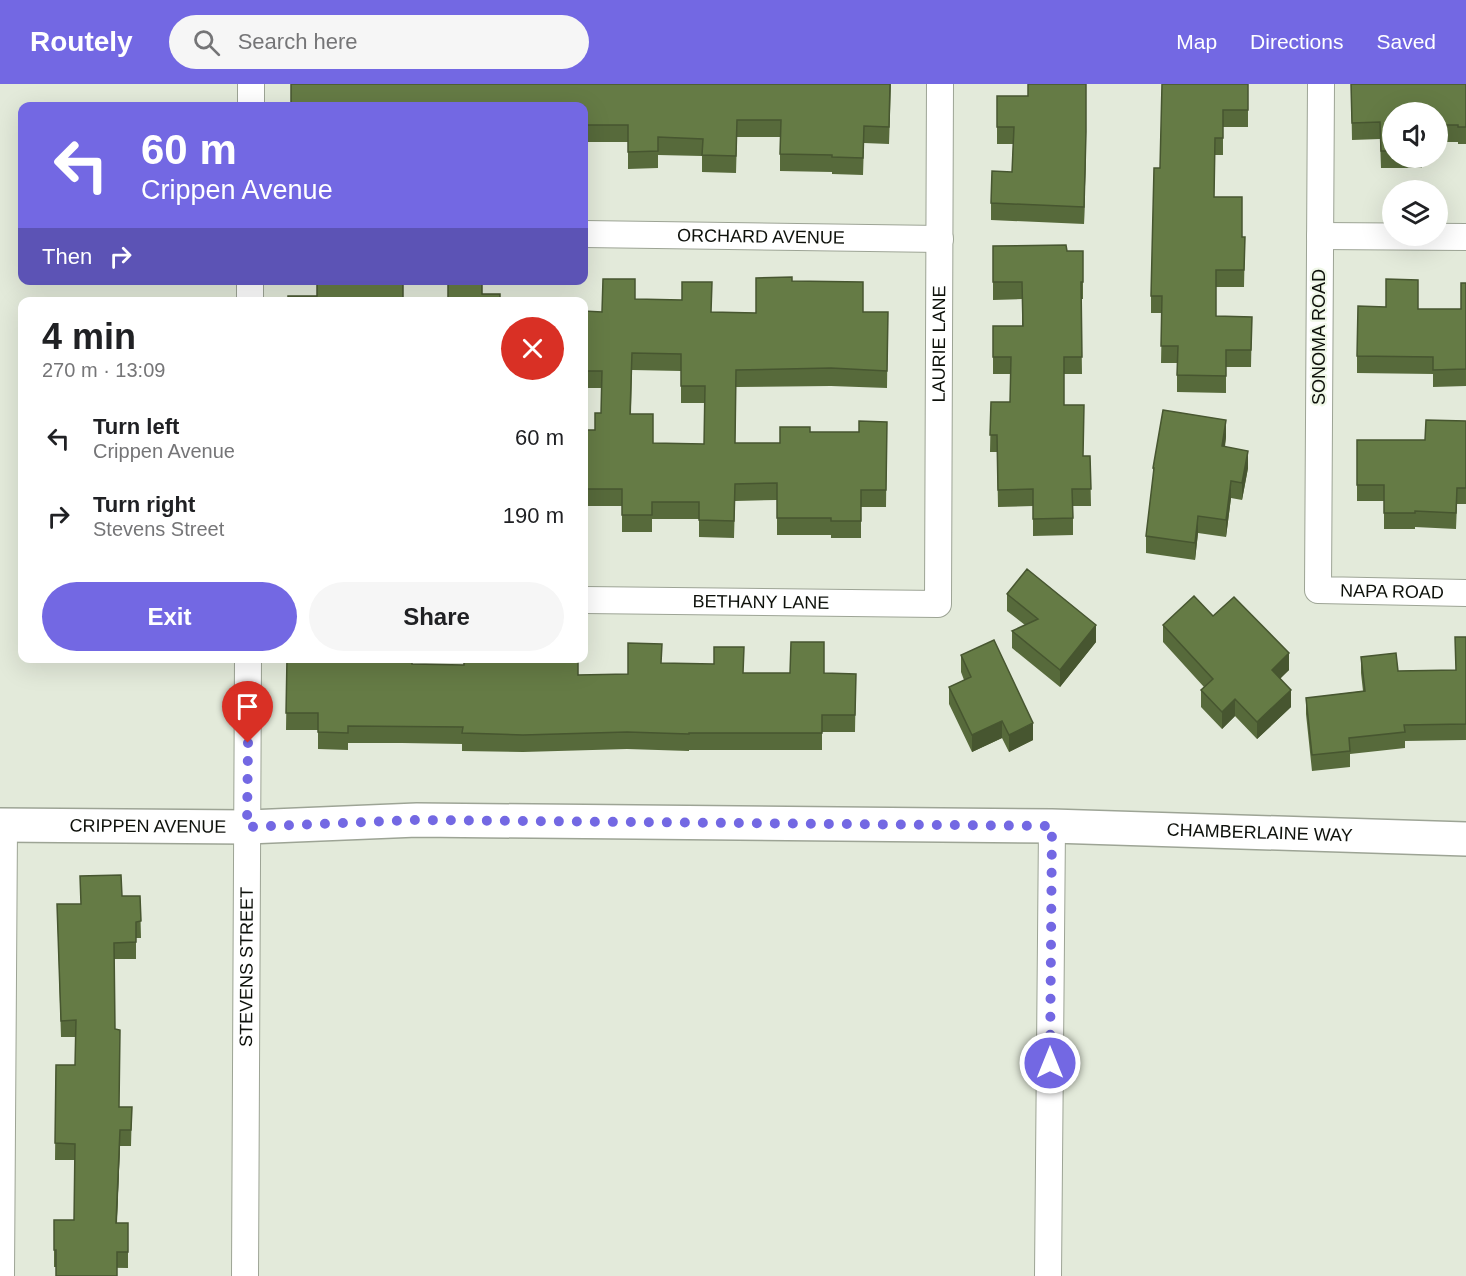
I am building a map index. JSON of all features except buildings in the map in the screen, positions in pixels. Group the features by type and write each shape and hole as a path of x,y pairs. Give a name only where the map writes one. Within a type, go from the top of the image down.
{"main road":[{"name":"CRIPPEN AVENUE","path":"2,826 247,827 417,820 1052,826"},
{"name":"CHAMBERLAINE WAY","path":"1052,826 1466,838"}],"street":[{"path":"251,84 251,102"},
{"name":"LAURIE LANE","path":"938,604 940,84"},
{"name":"SONOMA ROAD","path":"1318,590 1321,84"},
{"name":"ORCHARD AVENUE","path":"588,234 940,238"},
{"path":"1320,236 1466,237"},
{"name":"NAPA ROAD","path":"1318,590 1466,592"},
{"name":"BETHANY LANE","path":"588,600 938,604"},
{"name":"STEVENS STREET","path":"245,1276 248,663"},
{"path":"1,1276 2,826"},
{"path":"1048,1276 1052,826"}],"route":[{"path":"248,743 247,827 417,820 1052,826 1050,1063"}]}
